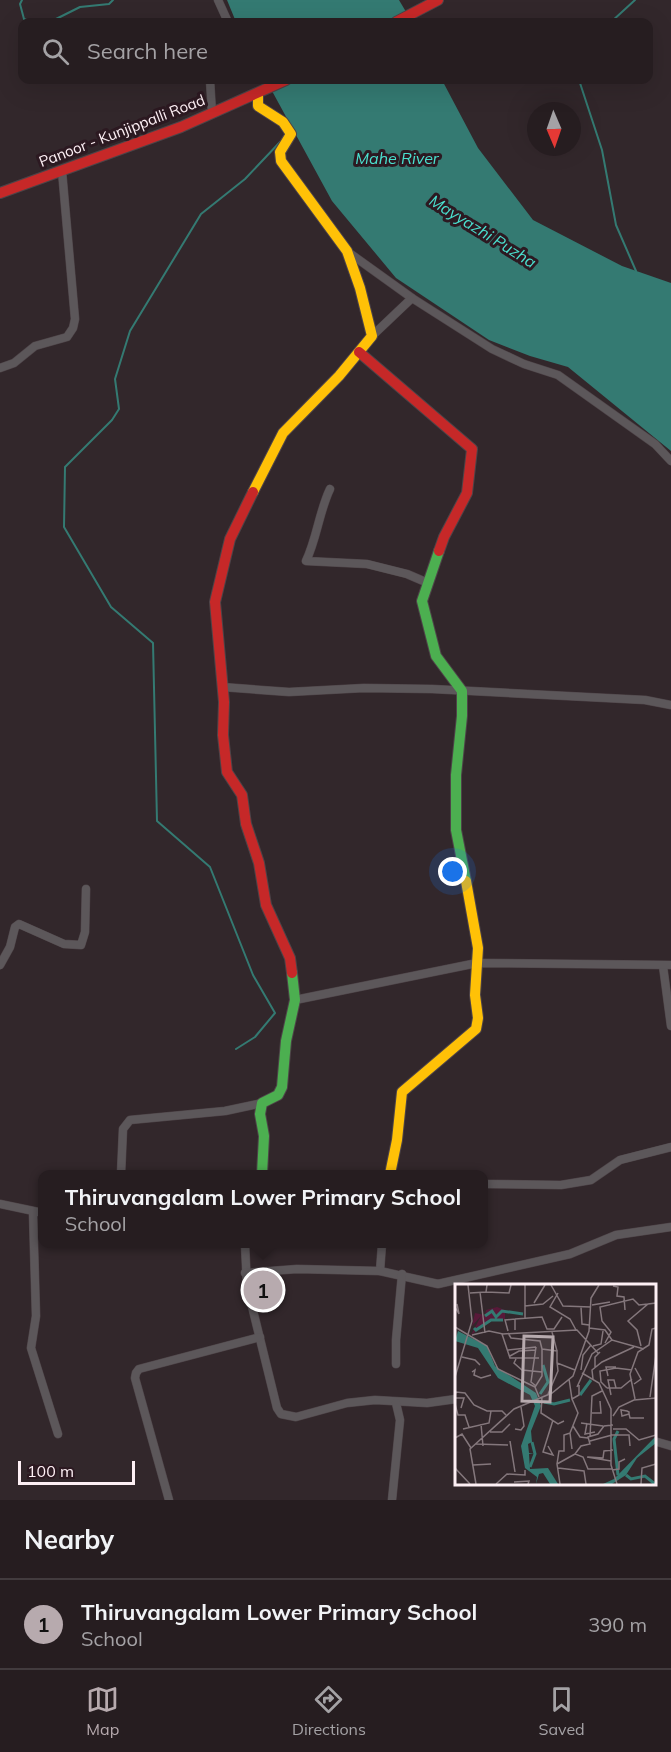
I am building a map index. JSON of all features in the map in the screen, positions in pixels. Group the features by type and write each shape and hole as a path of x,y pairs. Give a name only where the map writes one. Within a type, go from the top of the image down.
{"street":[{"path":"218,0 226,18"},
{"path":"404,18 438,0"},
{"path":"210,84 212,113"},
{"name":"Panoor - Kunjippalli Road","path":"0,193 105,157 278,84"},
{"path":"258,94 258,106 283,122 291,134 280,152 281,161 347,251 360,288 372,336"},
{"path":"0,368 14,363 35,346 67,337 73,328 75,319 62,171"},
{"path":"347,251 412,298 492,349 524,364 558,375 655,444 671,461"},
{"path":"121,1170 123,1129 130,1120 225,1111 262,1103 278,1095 282,1087 286,1041 295,1000 290,958 266,905 260,863 246,824 242,795 227,772 215,602 230,539 283,433 372,336 412,298"},
{"path":"359,352 472,449 467,493 444,537 422,601 436,656 462,691 456,775 456,830 478,948 475,995 478,1018 476,1029 402,1092 399,1128 391,1170"},
{"path":"330,489 322,505 312,549 306,561 367,564 407,574 428,583"},
{"path":"222,687 289,692 364,688 462,691 634,699 671,705"},
{"path":"0,965 10,946 15,927 19,924 64,944 81,945 85,932 86,888"},
{"path":"295,1000 477,963 667,965 671,1026"},
{"path":"262,1103 259,1122 265,1137 262,1170"},
{"path":"488,1184 561,1185 591,1180 620,1160 671,1147"},
{"path":"0,1204 38,1213"},
{"path":"33,1213 36,1316 31,1348 58,1434"},
{"path":"245,1273 297,1269 380,1271 402,1274 438,1284 570,1254 616,1235 671,1227"},
{"path":"244,1248 245,1273 277,1408 281,1414 296,1417 347,1403 366,1401 428,1403 455,1399"},
{"path":"380,1271 382,1248"},
{"path":"396,1364 402,1274"},
{"path":"169,1500 135,1378 136,1373 260,1337"},
{"path":"392,1500 400,1420 396,1403"},
{"path":"656,1442 671,1446"}],"water":[{"path":"227,0 399,0 410,18 234,18"},
{"name":"Mahe River","path":"268,84 444,84 478,148 533,220 622,266 671,283 671,451 568,367 530,356 489,340 396,278 332,201"}],"waterway":[{"path":"22,0 20,4 24,18"},
{"path":"58,18 80,7 109,4 113,0"},
{"path":"615,18 635,0"},
{"path":"580,84 602,150 616,225 636,271"},
{"path":"236,1049 255,1037 275,1013 253,975 210,867 157,821 153,643 111,607 64,527 65,467 112,420 119,409 115,379 130,331 201,214 245,179 280,142"}],"traffic: fast":[{"path":"439,551 422,601 436,656 462,691 456,775 456,830 466,881"},
{"path":"262,1170 264,1136 260,1114 262,1103 278,1095 282,1087 286,1041 295,1000 292,973"}],"traffic: slow":[{"path":"253,492 283,433 339,376 372,336 360,288 347,251 281,161 280,152 291,134 283,122 258,106 258,94"},
{"path":"391,1170 397,1140 402,1092 476,1029 478,1018 475,995 478,948 466,881"}],"traffic: jam":[{"path":"404,18 438,0"},
{"path":"0,193 181,127 277,84"},
{"path":"359,352 472,449 467,493 439,551"},
{"path":"253,492 230,539 215,602 224,702 223,735 227,772 242,795 246,824 259,863 266,905 290,958 292,973"}],"place":[{"name":"Thiruvangalam Lower Primary School","path":"263,1290"}],"water label":[{"name":"Mayyazhi Puzha","path":"483,231"}]}
